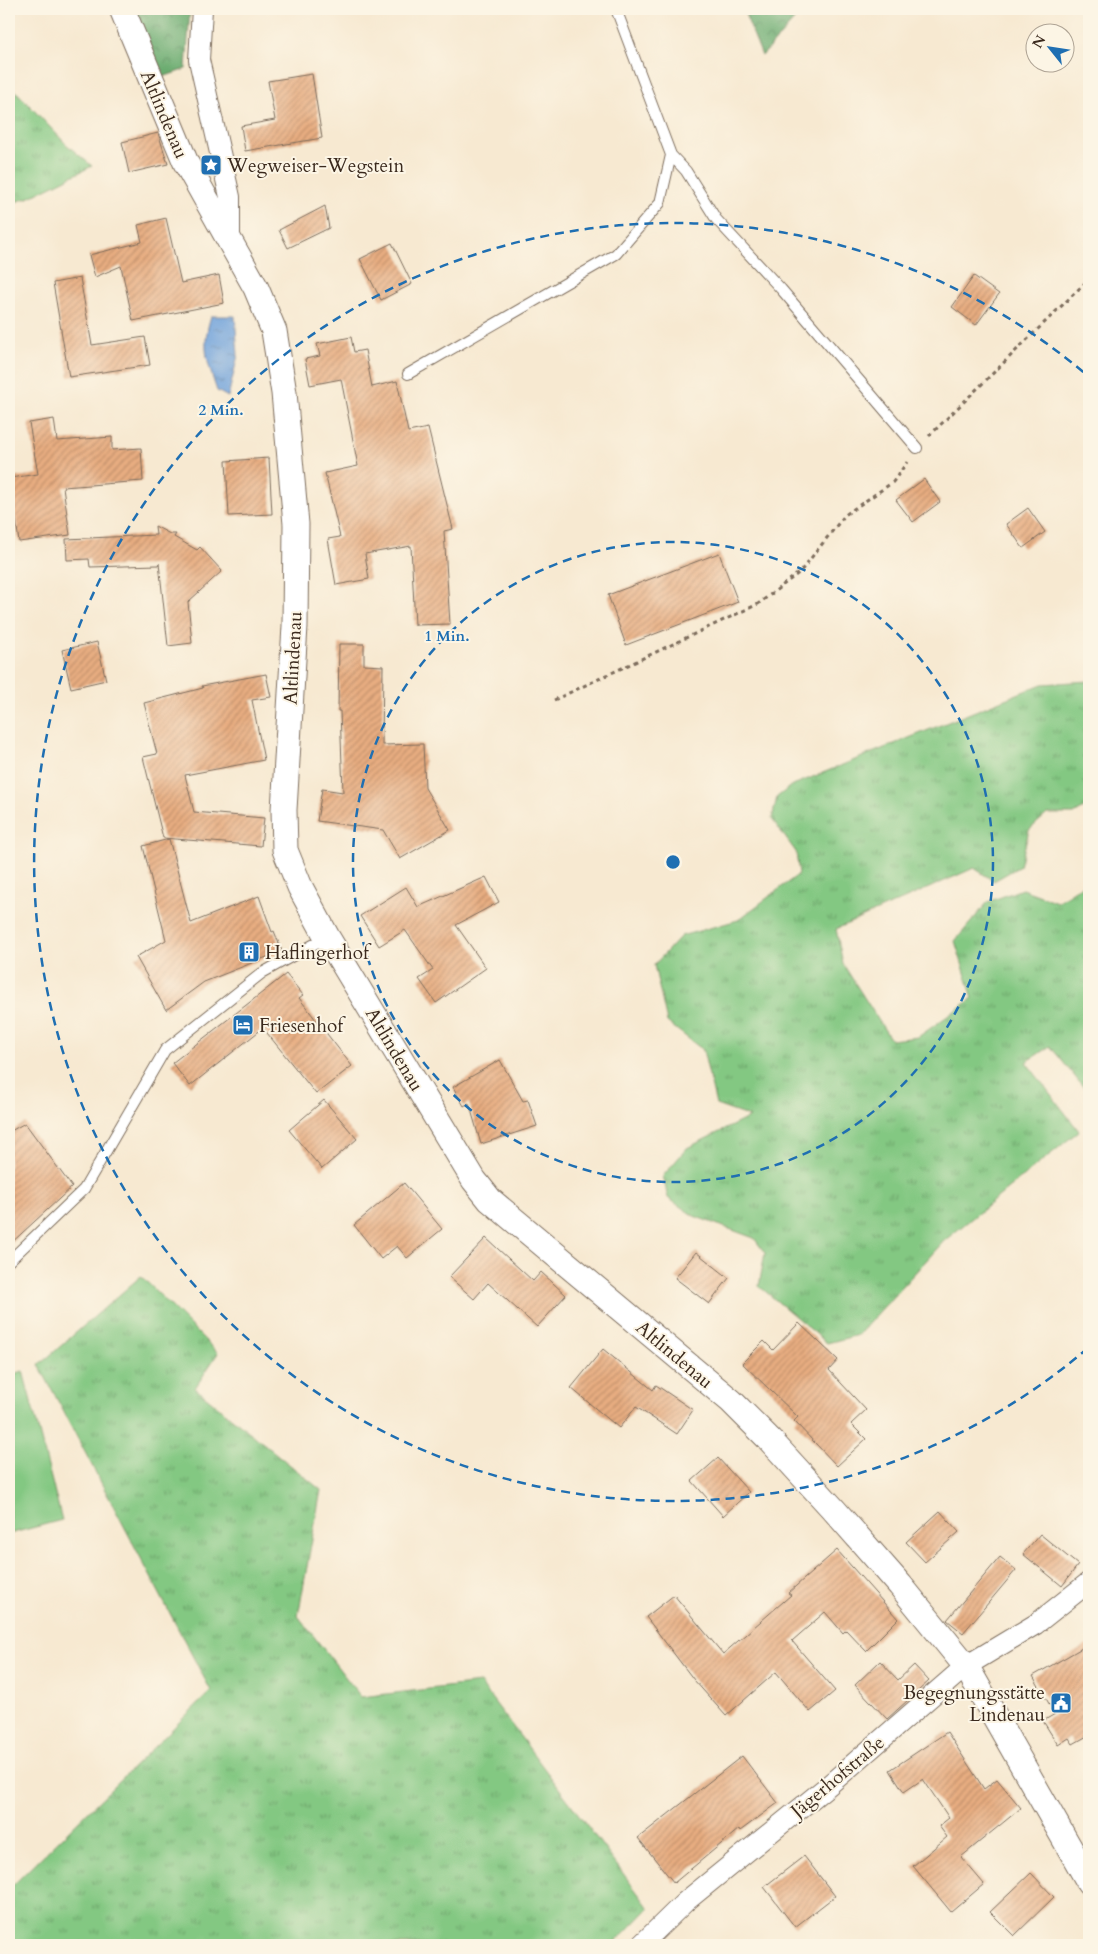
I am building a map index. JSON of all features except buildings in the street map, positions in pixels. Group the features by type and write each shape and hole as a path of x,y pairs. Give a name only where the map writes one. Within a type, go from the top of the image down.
{"street":[{"name":"Altlindenau","path":"122,9 186,163 256,288 274,331 284,392 296,524 295,626 284,810 285,850 300,887 327,937 474,1180 490,1200 731,1401 835,1510 900,1585 966,1666 1089,1882"},
{"name":"Altlindenau","path":"202,9 199,60 230,197 230,243"},
{"name":"Jägerhofstraße","path":"641,1945 686,1902 829,1785 966,1666 1036,1624 1089,1582"}],"lane":[{"path":"616,9 672,155 686,171 716,219 781,289 917,448"},
{"path":"408,374 616,254 660,203 672,155"},
{"path":"9,1262 84,1189 165,1050 262,973 327,937"}],"path":[{"path":"554,700 758,604 800,572 845,516 893,482 917,448 1089,279"}],"green space":[{"path":"133,9 190,9 186,69 160,78"},
{"path":"743,9 804,9 762,56"},
{"path":"9,84 66,144 92,166 30,197 9,204"},
{"path":"1089,681 1089,805 1074,814 1047,814 1029,830 1020,866 994,881 974,868 836,929 843,964 891,1040 918,1037 973,998 955,941 988,902 1022,889 1057,902 1089,881 1089,1094 1050,1046 1026,1062 1079,1131 944,1241 858,1335 827,1343 759,1286 765,1253 754,1238 694,1216 668,1198 663,1176 687,1148 750,1117 716,1105 703,1050 667,1022 654,965 681,936 738,920 799,874 796,852 772,819 777,797 793,785 1042,684"},
{"path":"141,1276 218,1353 195,1388 321,1490 298,1616 361,1697 480,1683 649,1908 613,1945 9,1945 9,1889 211,1691 39,1365"},
{"path":"23,1371 62,1520 9,1534 9,1375"}],"water":[{"path":"211,316 235,316 238,355 228,397 217,391 206,354 206,337"}],"place":[{"name":"Wegweiser-Wegstein","path":"211,165"},
{"name":"Haflingerhof","path":"249,952"},
{"name":"Friesenhof","path":"243,1025"},
{"name":"Begegnungsstätte Lindenau","path":"1061,1703"}]}
